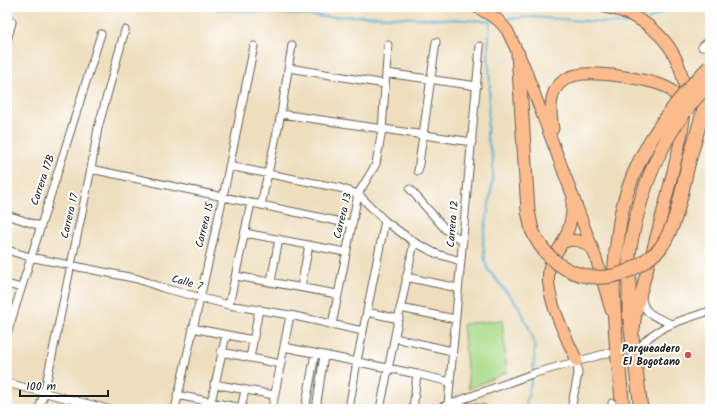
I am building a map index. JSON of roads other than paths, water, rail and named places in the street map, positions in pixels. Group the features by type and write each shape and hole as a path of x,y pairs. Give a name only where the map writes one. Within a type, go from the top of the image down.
{"highway":[{"path":"515,48 528,211 532,230 543,250 554,260 573,272 587,276 603,277 619,274 634,268 654,254 665,242 671,227 703,112 710,97"},
{"path":"616,407 622,385 616,341 613,289 616,252 623,210 636,171 648,145 673,108 710,66"},
{"path":"641,409 629,306 629,254 640,202 659,152 688,108 710,83"}],"main road":[{"path":"605,7 631,15 652,28 666,42 676,57 684,83 686,101 680,144 636,312 632,340"},
{"path":"482,9 498,20 507,30 533,87 592,249 612,314 616,341"},
{"path":"554,146 552,100 556,89 561,83 567,78 578,75 605,75 651,83 668,89 674,94 684,114"},
{"path":"572,196 572,212 569,228 550,266 549,280 552,298 577,362"},
{"path":"562,243 570,240 578,240 586,243 592,249"}],"street":[{"path":"7,42 12,22"},
{"name":"Carrera 17","path":"39,409 44,394 105,100 125,30"},
{"name":"Carrera 17B","path":"7,334 8,324 76,119 101,34"},
{"path":"418,171 436,42"},
{"path":"261,205 281,114 292,45"},
{"name":"Carrera 13","path":"332,324 345,252 358,194 372,174 376,164 382,130 388,45"},
{"name":"Carrera 15","path":"174,409 230,166 254,46"},
{"name":"Carrera 12","path":"448,405 480,46"},
{"path":"289,68 385,84"},
{"path":"386,73 430,78 477,86"},
{"path":"281,114 333,120 382,130 423,134 472,142"},
{"path":"230,166 340,188 358,194 386,221 414,242 437,254 461,260"},
{"path":"91,169 351,224"},
{"path":"410,189 446,230 463,240"},
{"path":"229,305 251,203"},
{"path":"7,215 40,226"},
{"path":"349,409 357,361 386,221"},
{"path":"245,234 345,252"},
{"path":"271,281 279,239"},
{"path":"380,409 414,242"},
{"path":"301,287 309,245"},
{"name":"Calle 7","path":"7,250 30,257 138,279 229,305 290,315 363,331"},
{"path":"236,276 271,281 337,294"},
{"path":"406,277 458,288"},
{"path":"7,284 21,288"},
{"path":"643,287 642,301 645,309 658,320 671,324"},
{"path":"400,308 455,319"},
{"path":"250,358 259,309"},
{"path":"636,362 638,354 647,339 671,324 710,311"},
{"path":"367,312 399,319"},
{"path":"272,409 290,315"},
{"path":"192,328 253,340"},
{"path":"211,402 226,335"},
{"path":"395,338 452,351"},
{"path":"284,347 357,361 450,382"},
{"path":"222,352 280,364"},
{"path":"460,406 532,374 608,353"},
{"path":"305,409 315,354"},
{"path":"316,409 324,355"},
{"path":"571,409 578,374 577,362"},
{"path":"413,409 417,374"},
{"path":"7,383 44,394 108,409"},
{"path":"214,384 274,395"},
{"path":"177,395 241,408 245,390"},
{"path":"436,409 448,405 484,409"}],"waterway":[{"path":"186,7 330,17 362,16 491,21"},
{"path":"648,20 672,7"},
{"path":"503,19 532,17 624,24 634,22"},
{"path":"490,21 488,51 490,83 487,136 493,160 493,179 483,242 485,261 489,271 519,307 530,330 535,345 533,373"},
{"path":"525,409 532,377"}],"place":[{"name":"Parqueadero El Bogotano","path":"688,355"}]}
